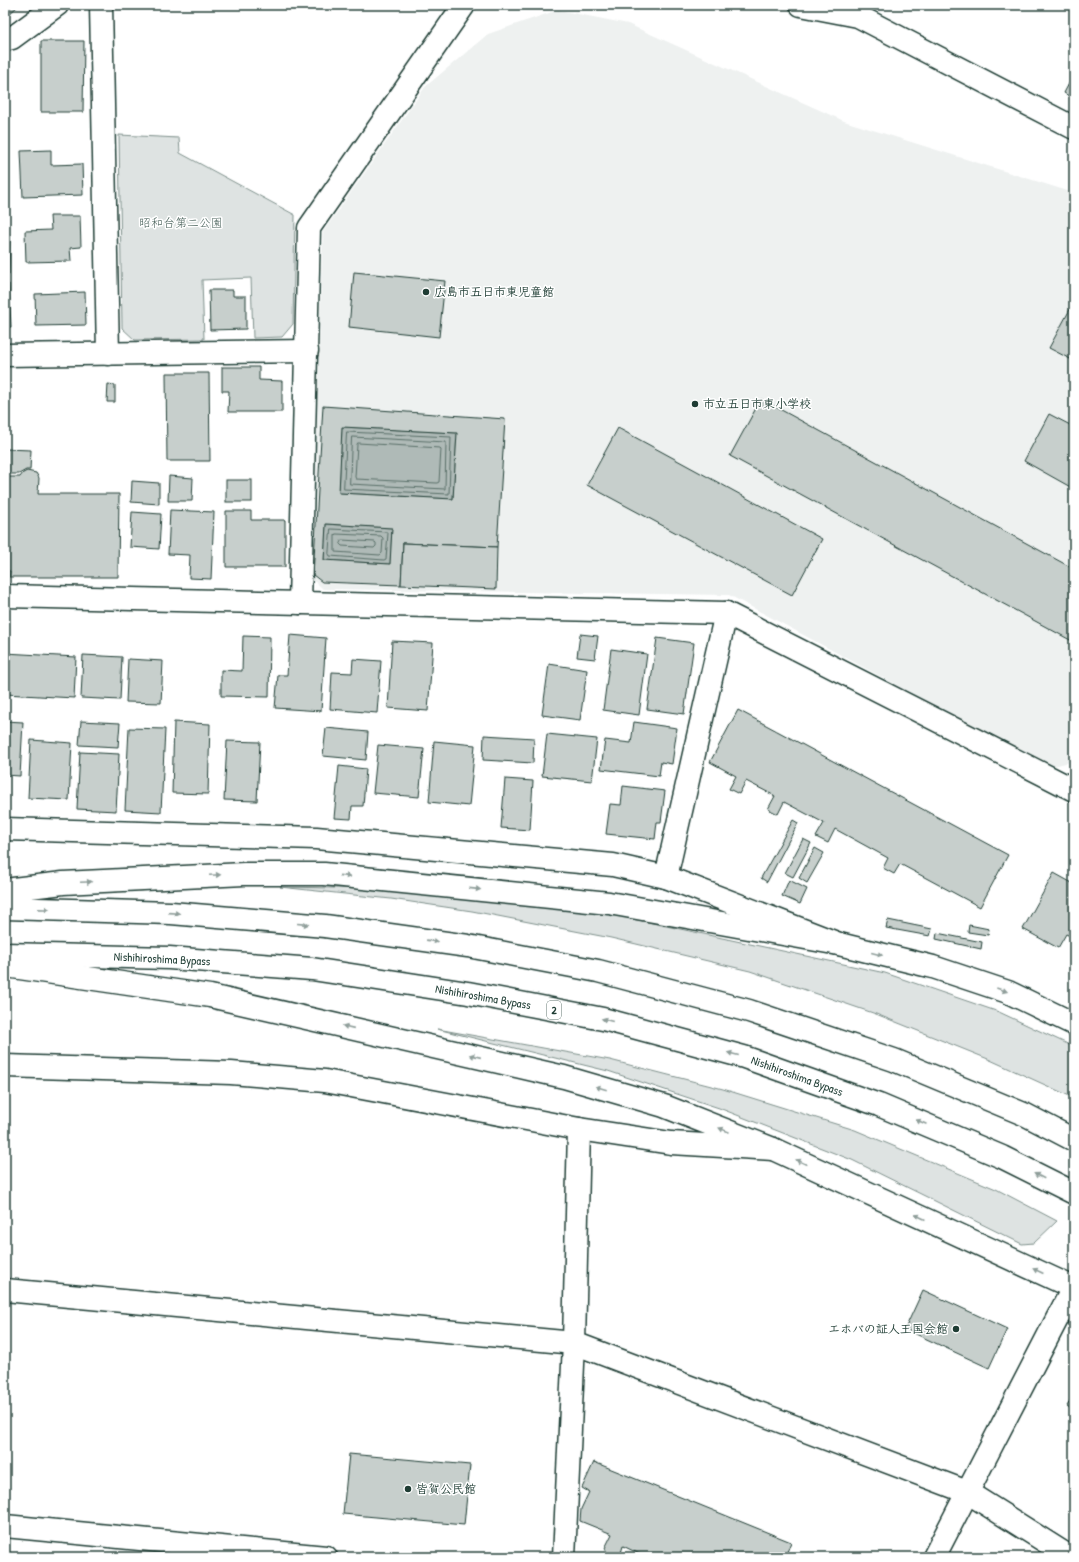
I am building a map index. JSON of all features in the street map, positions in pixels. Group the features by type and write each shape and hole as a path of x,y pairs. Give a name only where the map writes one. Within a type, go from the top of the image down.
{"main road":[{"path":"101,5 108,354"},
{"path":"300,603 309,228 464,5"},
{"path":"801,5 862,10 1074,128"},
{"path":"5,40 12,38 43,9"},
{"path":"5,355 307,351"},
{"path":"5,596 726,613 1074,790"},
{"path":"666,877 726,613"},
{"path":"5,829 316,838 612,865 666,877 839,944"},
{"path":"5,890 63,883 244,874 324,874 609,903 839,944 933,967 1008,992 1074,1024"},
{"path":"5,908 171,912 325,926 468,946 598,971 749,1011 894,1060 1026,1115 1074,1140"},
{"name":"Nishihiroshima Bypass","path":"5,954 169,958 312,969 468,994 603,1019 744,1056 879,1105 1002,1157 1074,1193"},
{"path":"5,966 210,996 564,1077 664,1106 773,1149 1074,1287 934,1557"},
{"path":"5,1066 231,1073 325,1081 580,1129 671,1143 773,1149"},
{"path":"564,1557 574,1343 580,1129"},
{"path":"5,1290 574,1343 967,1492 1070,1557"},
{"path":"5,1526 326,1557"}],"shaded area":[{"name":"市立五日市東小学校","path":"558,10 628,24 844,121 1074,193 1074,755 1070,762 1049,767 729,595 323,589 310,577 323,232 425,87 488,34"}],"green space":[{"name":"昭和台第二公園","path":"119,135 179,138 180,153 295,215 293,324 282,337 253,338 251,278 202,280 204,339 135,340 122,328"},
{"path":"280,887 392,889 615,915 885,973 999,1012 1074,1047 1074,1098 988,1059 876,1014 750,971 611,938 472,911 391,899"},
{"path":"437,1029 610,1060 723,1089 855,1130 996,1189 1057,1221 1034,1243 1022,1244 852,1160 719,1108 608,1071"}],"water":[{"path":"342,427 457,433 453,499 339,493"},
{"path":"326,524 392,528 390,564 324,560"}],"building":[{"path":"5,5 19,5 5,18"},
{"path":"41,41 84,41 83,112 41,112"},
{"path":"1074,74 1074,99 1064,93"},
{"path":"5,127 7,186 5,186"},
{"path":"51,150 51,165 82,164 83,195 23,197 21,151"},
{"path":"5,199 8,199 7,233 5,232"},
{"path":"50,216 80,216 81,247 70,248 71,261 26,262 25,231 51,230"},
{"path":"5,236 10,236 9,274 5,274"},
{"path":"354,272 445,281 439,337 349,327"},
{"path":"5,284 9,284 11,327 5,327"},
{"path":"209,290 233,290 233,296 246,296 246,329 210,330"},
{"path":"85,292 86,325 36,326 35,294"},
{"path":"1074,302 1074,361 1049,348"},
{"path":"222,367 259,367 259,380 282,381 282,412 228,412 229,391 222,391"},
{"path":"166,373 209,373 210,461 167,461"},
{"path":"5,384 7,384 5,467"},
{"path":"108,384 115,385 115,402 107,402"},
{"path":"761,399 1074,569 1074,638 1072,641 730,456"},
{"path":"323,406 505,419 497,547 403,543 401,585 322,582 313,575","holes":["342,427 457,433 453,499 339,493","326,524 392,528 390,564 324,560"]},
{"path":"1049,414 1074,427 1074,489 1024,461"},
{"path":"618,428 822,539 792,595 587,485"},
{"path":"6,449 31,450 30,470 26,470 19,474 5,474"},
{"path":"27,471 36,473 39,478 38,494 119,494 118,577 9,577 10,571 5,571 5,477 20,477"},
{"path":"169,476 193,478 192,501 168,501"},
{"path":"226,480 252,480 252,502 226,502"},
{"path":"132,481 159,483 159,504 131,502"},
{"path":"170,510 214,512 211,579 189,578 190,555 168,554"},
{"path":"226,511 251,511 251,520 285,520 285,567 226,567"},
{"path":"132,512 161,514 159,549 130,547"},
{"path":"403,543 497,547 496,589 401,585"},
{"path":"580,634 598,636 595,659 577,657"},
{"path":"290,635 326,638 321,711 275,708 278,675 287,675"},
{"path":"243,636 270,637 269,697 221,696 221,670 242,671"},
{"path":"657,638 694,643 684,714 647,709"},
{"path":"392,641 433,643 428,711 388,708"},
{"path":"611,649 647,654 639,715 603,710"},
{"path":"5,653 76,657 74,698 5,694"},
{"path":"83,655 122,657 120,700 81,698"},
{"path":"128,659 163,661 161,703 126,702"},
{"path":"353,659 381,661 377,713 330,709 332,672 352,673"},
{"path":"549,664 587,670 580,720 542,715"},
{"path":"738,710 1008,855 980,907 900,864 894,874 883,868 888,858 835,829 828,843 816,837 824,823 784,802 778,814 768,809 775,796 746,781 739,794 729,789 736,776 710,762"},
{"path":"5,721 23,722 20,776 5,775"},
{"path":"81,721 120,723 118,747 79,745"},
{"path":"174,722 210,724 208,794 172,793"},
{"path":"634,722 677,728 672,764 661,762 659,776 601,769 605,740 631,743"},
{"path":"129,728 165,729 161,812 125,810"},
{"path":"326,728 368,732 366,760 323,756"},
{"path":"547,734 597,739 592,781 542,776"},
{"path":"484,735 534,738 533,763 483,760"},
{"path":"31,740 72,743 69,800 28,798"},
{"path":"227,741 260,742 257,801 224,800"},
{"path":"434,741 475,745 469,806 429,802"},
{"path":"378,745 424,749 419,797 373,793"},
{"path":"80,752 119,754 116,811 77,809"},
{"path":"339,766 366,769 363,806 352,806 351,819 334,818"},
{"path":"505,779 533,781 530,830 501,828"},
{"path":"623,786 665,791 661,822 657,822 655,839 606,834 610,804 621,805"},
{"path":"793,820 798,823 767,882 761,878"},
{"path":"803,839 811,843 793,877 785,873"},
{"path":"815,848 824,853 807,883 799,878"},
{"path":"1054,873 1074,884 1074,938 1066,934 1058,948 1023,929"},
{"path":"789,880 807,889 800,904 782,896"},
{"path":"888,920 932,929 930,936 886,928"},
{"path":"969,925 989,929 988,935 968,932"},
{"path":"937,933 982,942 981,949 936,939"},
{"name":"エホバの証人王国会館","path":"923,1290 1007,1329 989,1368 905,1329"},
{"path":"1074,1396 1074,1411 1067,1406"},
{"path":"349,1454 470,1465 464,1525 343,1514"},
{"path":"594,1462 791,1542 785,1557 646,1557 623,1546 621,1553 615,1557 608,1555 605,1548 612,1534 580,1521 581,1509 589,1492 582,1488"}],"place":[{"name":"広島市五日市東児童館","path":"426,292"},
{"name":"市立五日市東小学校","path":"695,404"},
{"name":"エホバの証人王国会館","path":"956,1329"},
{"name":"皆賀公民館","path":"408,1489"}]}
